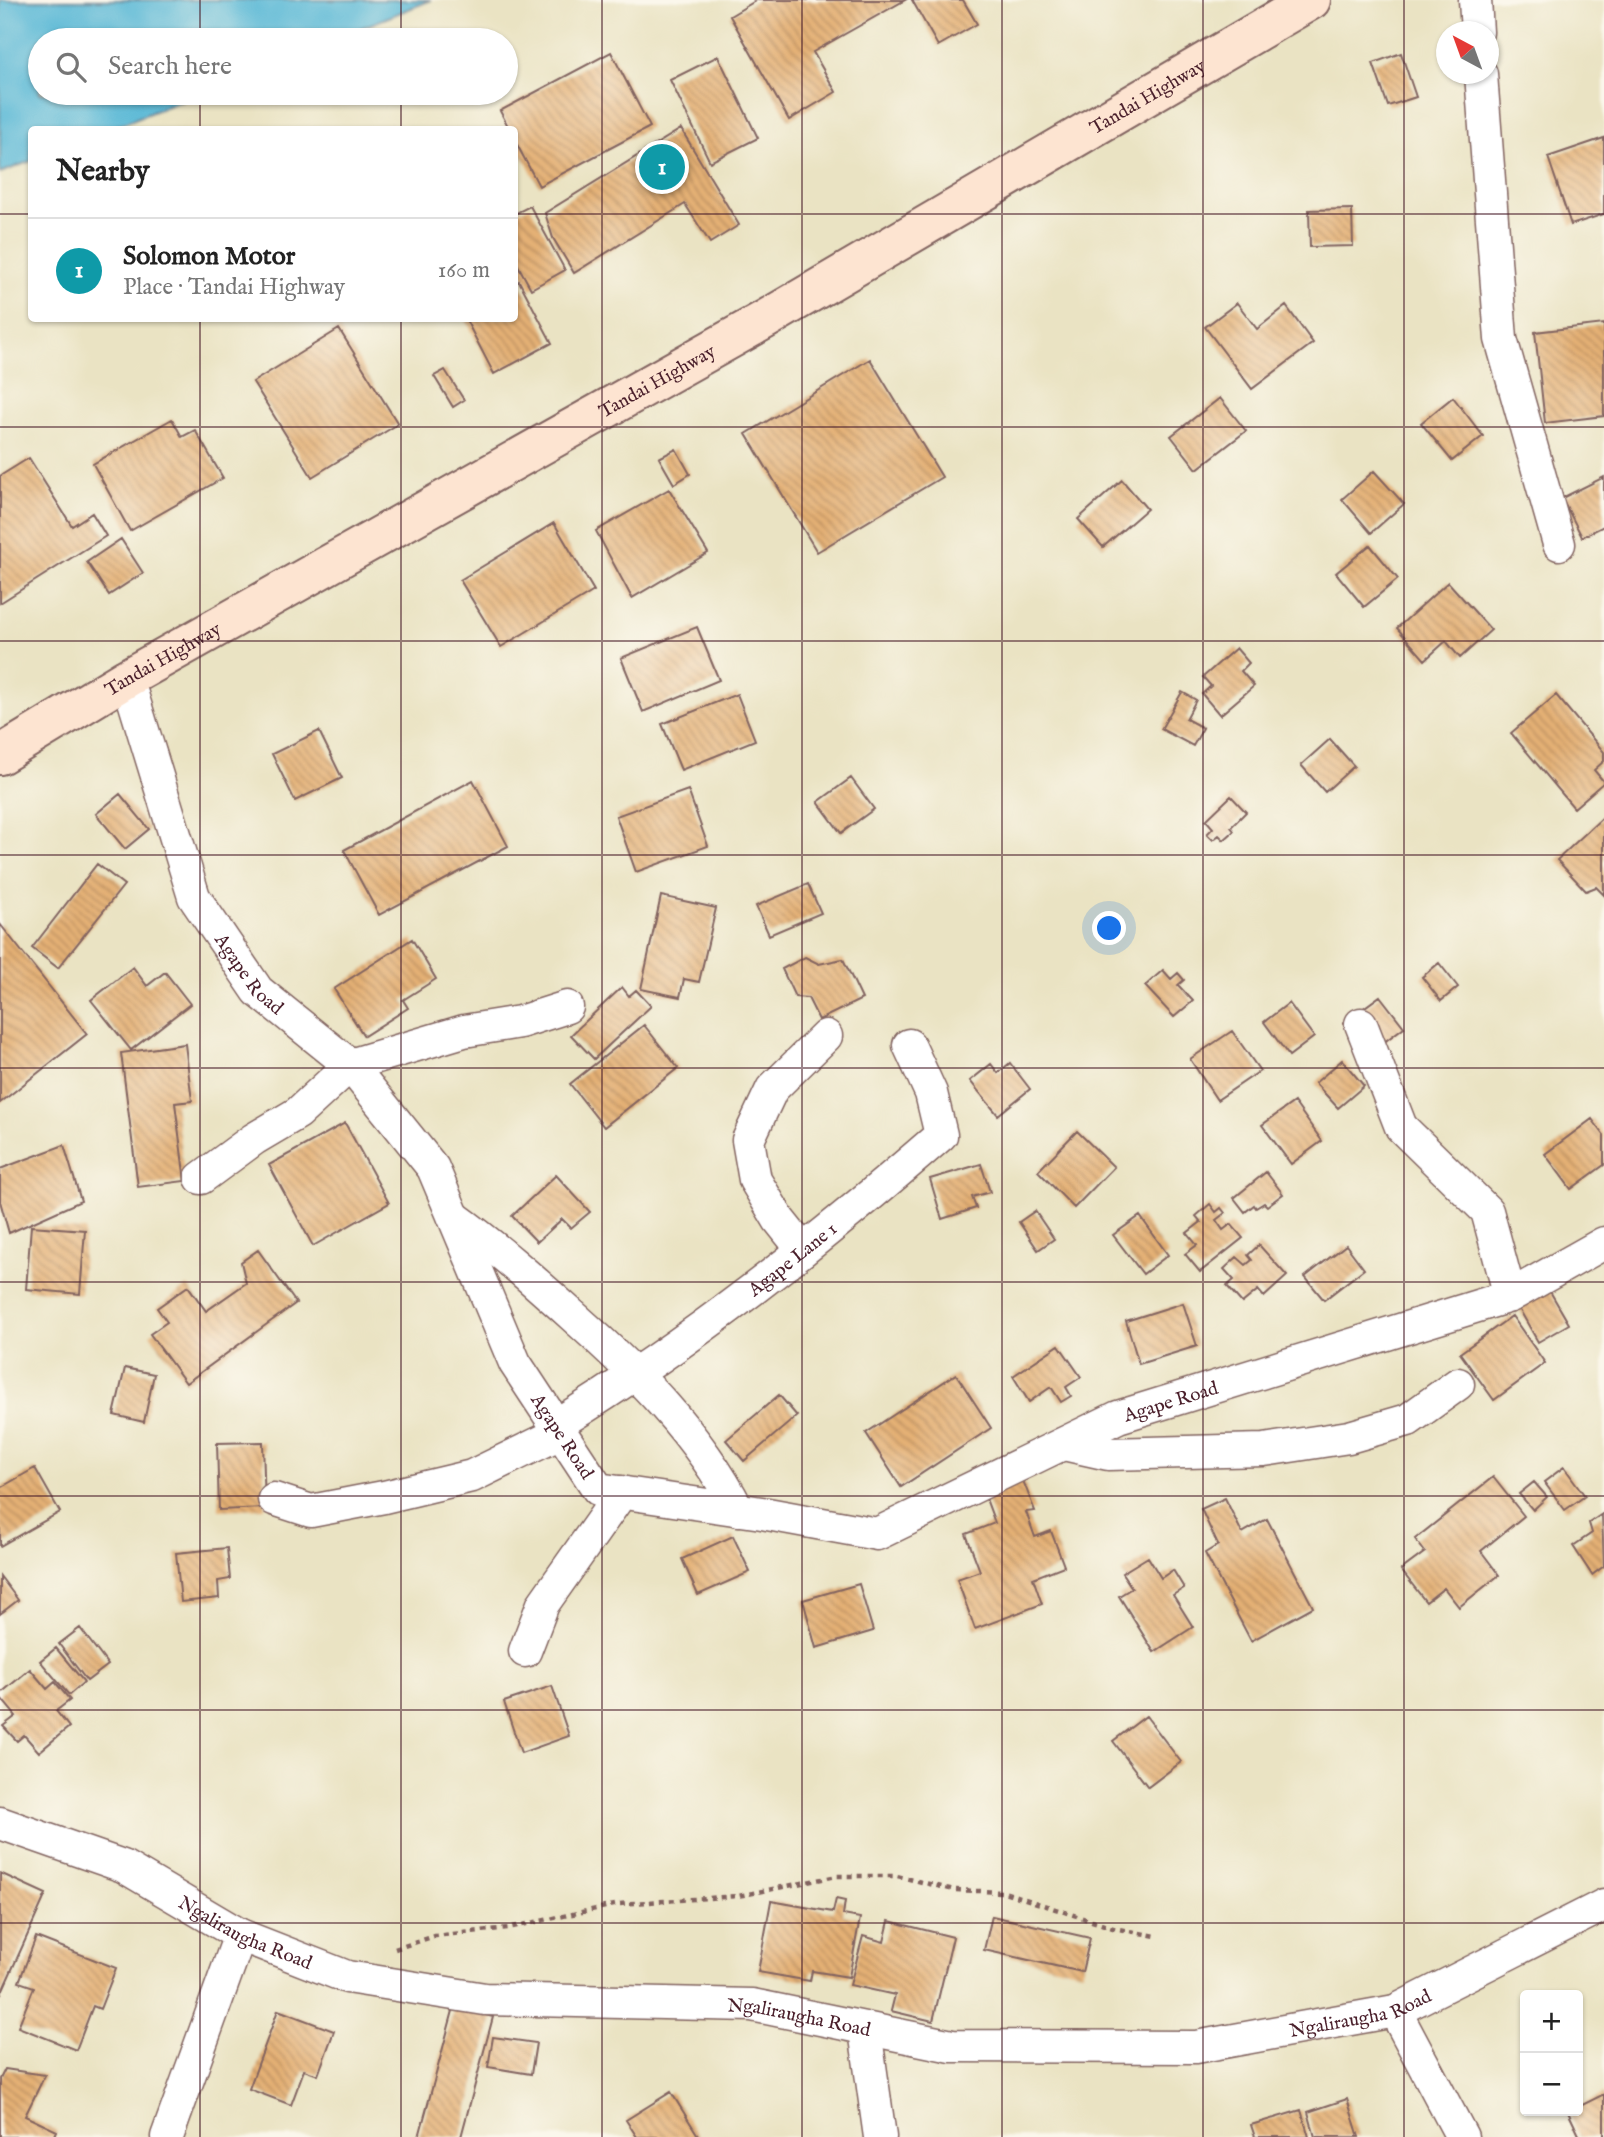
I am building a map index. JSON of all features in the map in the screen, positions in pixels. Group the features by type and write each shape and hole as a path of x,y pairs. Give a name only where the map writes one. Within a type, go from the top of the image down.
{"main road":[{"name":"Tandai Highway","path":"0,755 127,678 766,319 1311,0"}],"street":[{"path":"1475,0 1476,21"},
{"path":"1482,84 1501,339 1559,544"},
{"name":"Agape Road","path":"127,678 194,897 258,991 350,1065 433,1168 515,1363 598,1489 877,1534 1118,1417 1510,1296 1604,1243"},
{"path":"201,1178 254,1139 298,1113 350,1065 464,1031 520,1021 567,1007"},
{"path":"1361,1024 1401,1127 1487,1211 1510,1296"},
{"path":"803,1250 779,1220 755,1180 748,1140 772,1090 826,1036"},
{"name":"Agape Lane 1","path":"274,1499 311,1511 472,1476 558,1429 637,1375 803,1250 940,1135 931,1093 909,1045"},
{"path":"454,1217 499,1249 637,1375 679,1420 719,1473 738,1510"},
{"path":"1063,1444 1108,1454 1276,1448 1349,1437 1408,1420 1458,1384"},
{"path":"525,1651 543,1604 622,1492"},
{"name":"Ngaliraugha Road","path":"0,1823 123,1866 240,1935 347,1977 485,1999 752,2005 952,2046 1196,2048 1395,2011 1604,1905"},
{"path":"167,2137 240,1935"},
{"path":"1395,2011 1462,2137"},
{"path":"865,2030 880,2137"}],"path":[{"path":"347,1977 373,1955 435,1936 508,1928 619,1904 738,1896 837,1876 897,1876 954,1890 1004,1892 1113,1928 1156,1936"}],"water":[{"path":"0,0 431,0 361,28 28,28 28,105 170,105 117,126 28,126 28,162 0,173"}],"building":[{"path":"757,0 905,0 813,52 836,92 789,120 730,16"},
{"path":"912,0 963,0 977,24 938,46"},
{"path":"611,52 650,127 539,186 518,147 518,126 508,126 500,111 511,105 518,105 518,101"},
{"path":"1401,53 1416,97 1388,106 1373,63"},
{"path":"718,56 758,138 710,162 670,80"},
{"path":"681,129 739,225 710,243 685,204 574,273 553,238 545,213"},
{"path":"1604,138 1604,214 1571,225 1548,157"},
{"path":"530,206 565,270 531,289 518,265 518,212"},
{"path":"1352,209 1353,246 1310,247 1309,210"},
{"path":"518,282 552,343 494,374 467,322 518,322"},
{"path":"1237,303 1257,329 1286,306 1313,343 1252,389 1205,327"},
{"path":"1604,324 1604,416 1545,423 1535,332"},
{"path":"339,329 398,424 312,477 253,382"},
{"path":"870,359 942,477 817,552 746,434"},
{"path":"445,370 464,400 453,407 434,376"},
{"path":"1453,397 1483,436 1452,461 1421,423"},
{"path":"1220,398 1246,431 1197,469 1171,436"},
{"path":"172,419 182,437 195,430 223,478 130,531 93,464"},
{"path":"676,449 690,474 674,484 659,458"},
{"path":"29,458 72,526 92,513 106,536 0,603 0,476"},
{"path":"1374,471 1404,504 1371,533 1342,499"},
{"path":"1604,477 1604,526 1582,537 1562,498"},
{"path":"1122,480 1147,509 1103,547 1078,519"},
{"path":"669,489 708,553 632,598 596,531"},
{"path":"554,523 594,591 501,647 460,580"},
{"path":"121,539 143,573 109,595 87,562"},
{"path":"1370,545 1398,579 1364,607 1336,573"},
{"path":"1448,582 1491,630 1460,658 1446,641 1425,660 1397,628"},
{"path":"697,627 719,680 643,712 621,658"},
{"path":"1236,648 1249,663 1241,671 1254,686 1220,715 1202,694 1211,686 1203,677"},
{"path":"1182,692 1196,700 1186,719 1203,728 1193,746 1161,729"},
{"path":"737,694 755,740 681,770 662,724"},
{"path":"1556,695 1604,752 1604,761 1594,770 1604,782 1574,808 1511,733"},
{"path":"319,731 342,778 295,801 272,754"},
{"path":"1330,739 1354,766 1325,792 1301,765"},
{"path":"851,778 874,809 841,833 818,802"},
{"path":"473,780 508,846 379,915 344,850"},
{"path":"688,790 708,846 636,872 616,816"},
{"path":"120,794 149,829 125,849 96,814"},
{"path":"1231,796 1246,812 1231,827 1234,831 1224,840 1219,835 1213,840 1207,834 1213,828 1206,820"},
{"path":"1604,816 1604,895 1596,887 1586,891 1557,860"},
{"path":"97,864 124,885 58,968 32,948"},
{"path":"808,884 821,913 769,935 756,906"},
{"path":"661,896 716,908 699,982 684,979 680,997 641,989"},
{"path":"0,924 87,1034 0,1103"},
{"path":"412,939 436,979 403,1000 408,1008 364,1036 334,989"},
{"path":"805,957 819,964 843,959 862,999 819,1020 808,998 795,997 782,969"},
{"path":"1439,963 1458,987 1441,1001 1422,977"},
{"path":"133,967 147,986 165,972 190,1004 131,1050 91,1000"},
{"path":"1163,970 1171,979 1178,973 1184,980 1178,985 1193,1001 1174,1017 1145,986"},
{"path":"622,987 629,996 636,990 651,1006 594,1059 571,1035"},
{"path":"1380,996 1404,1027 1367,1055 1343,1023"},
{"path":"1289,1003 1314,1037 1289,1056 1264,1022"},
{"path":"644,1025 678,1068 604,1127 570,1084"},
{"path":"1232,1031 1260,1071 1217,1100 1190,1059"},
{"path":"185,1044 192,1101 175,1103 185,1181 138,1187 121,1053"},
{"path":"1342,1060 1364,1086 1338,1108 1315,1083"},
{"path":"1010,1063 1030,1089 998,1115 970,1081 991,1064 998,1073"},
{"path":"1294,1102 1322,1141 1291,1164 1262,1125"},
{"path":"1592,1119 1604,1135 1604,1165 1571,1189 1545,1154"},
{"path":"345,1123 389,1203 313,1246 269,1165"},
{"path":"1077,1131 1114,1167 1074,1208 1038,1171"},
{"path":"64,1145 81,1201 9,1233 0,1201 0,1169"},
{"path":"981,1164 990,1192 972,1197 976,1208 942,1219 930,1179"},
{"path":"1266,1172 1283,1194 1267,1206 1264,1203 1256,1208 1254,1205 1245,1212 1234,1198"},
{"path":"556,1175 590,1212 571,1228 562,1219 537,1242 512,1216"},
{"path":"1210,1204 1216,1212 1221,1208 1225,1213 1216,1220 1223,1230 1231,1224 1243,1238 1200,1272 1185,1254 1197,1245 1187,1233 1201,1222 1196,1216"},
{"path":"1035,1211 1054,1239 1038,1250 1019,1222"},
{"path":"1140,1216 1168,1255 1143,1274 1113,1235"},
{"path":"31,1226 85,1230 80,1294 26,1289"},
{"path":"1259,1245 1287,1276 1264,1297 1258,1290 1242,1303 1227,1286 1234,1280 1224,1269 1237,1257 1246,1265 1252,1260 1248,1255"},
{"path":"1346,1245 1364,1269 1324,1300 1305,1277"},
{"path":"258,1250 296,1303 186,1383 150,1334 167,1322 157,1308 188,1286 206,1311 246,1283 241,1262"},
{"path":"1548,1288 1569,1324 1538,1342 1517,1305"},
{"path":"1183,1303 1197,1346 1139,1364 1126,1321"},
{"path":"1512,1316 1545,1363 1494,1400 1460,1353"},
{"path":"1059,1345 1081,1377 1066,1387 1071,1396 1061,1402 1051,1387 1029,1402 1013,1376"},
{"path":"125,1368 154,1374 144,1422 114,1415"},
{"path":"956,1374 991,1428 901,1487 866,1433"},
{"path":"779,1395 797,1416 744,1461 726,1440"},
{"path":"263,1442 265,1508 219,1510 217,1443"},
{"path":"1564,1467 1585,1496 1565,1510 1544,1482"},
{"path":"35,1468 60,1512 0,1546 0,1488"},
{"path":"1020,1473 1035,1511 1026,1512 1035,1537 1051,1531 1064,1566 1033,1578 1042,1604 975,1629 957,1579 980,1571 966,1534 995,1523 982,1488"},
{"path":"1493,1477 1524,1516 1481,1551 1499,1575 1459,1607 1444,1588 1426,1602 1401,1570 1425,1552 1415,1539"},
{"path":"1534,1482 1547,1497 1533,1510 1519,1494"},
{"path":"1225,1498 1242,1533 1267,1519 1313,1607 1251,1641 1205,1553 1218,1545 1201,1509"},
{"path":"1602,1514 1604,1566 1592,1575 1573,1546 1592,1533 1589,1523"},
{"path":"733,1536 750,1572 698,1595 682,1559"},
{"path":"227,1548 230,1579 218,1581 219,1598 181,1602 176,1553"},
{"path":"1148,1557 1161,1578 1173,1570 1184,1588 1173,1595 1193,1627 1154,1652 1119,1596 1132,1588 1122,1573"},
{"path":"0,1576 18,1600 0,1614"},
{"path":"859,1584 873,1631 816,1648 803,1600"},
{"path":"80,1628 108,1665 87,1681 59,1644"},
{"path":"56,1648 84,1682 69,1695 40,1661"},
{"path":"30,1669 47,1689 55,1682 70,1700 56,1711 69,1727 39,1752 24,1735 17,1741 3,1726 16,1716 0,1694"},
{"path":"552,1686 569,1736 521,1753 504,1702"},
{"path":"1146,1716 1181,1762 1148,1787 1113,1741"},
{"path":"0,1873 46,1894 0,1996"},
{"path":"836,1899 845,1901 843,1915 860,1918 849,1977 812,1971 810,1981 758,1972 771,1901 833,1912"},
{"path":"992,1916 1090,1938 1082,1972 984,1950"},
{"path":"889,1921 953,1937 933,2021 891,2011 895,1995 850,1985 863,1936 884,1942"},
{"path":"36,1937 116,1968 100,2009 93,2006 76,2050 18,2027 34,1987 19,1982"},
{"path":"454,2007 493,2017 461,2137 419,2137"},
{"path":"278,2010 334,2031 318,2075 304,2070 291,2105 249,2089"},
{"path":"493,2037 536,2043 531,2074 488,2067"},
{"path":"5,2069 45,2075 25,2116 57,2131 54,2137 0,2137 0,2079"},
{"path":"671,2092 699,2137 637,2137 626,2120"},
{"path":"1604,2094 1604,2137 1580,2137 1570,2116 1583,2116 1583,2104"},
{"path":"1347,2099 1359,2137 1315,2137 1308,2112"},
{"path":"1301,2110 1309,2137 1255,2137 1251,2125"}],"place":[{"name":"Solomon Motor","path":"662,167"}]}
